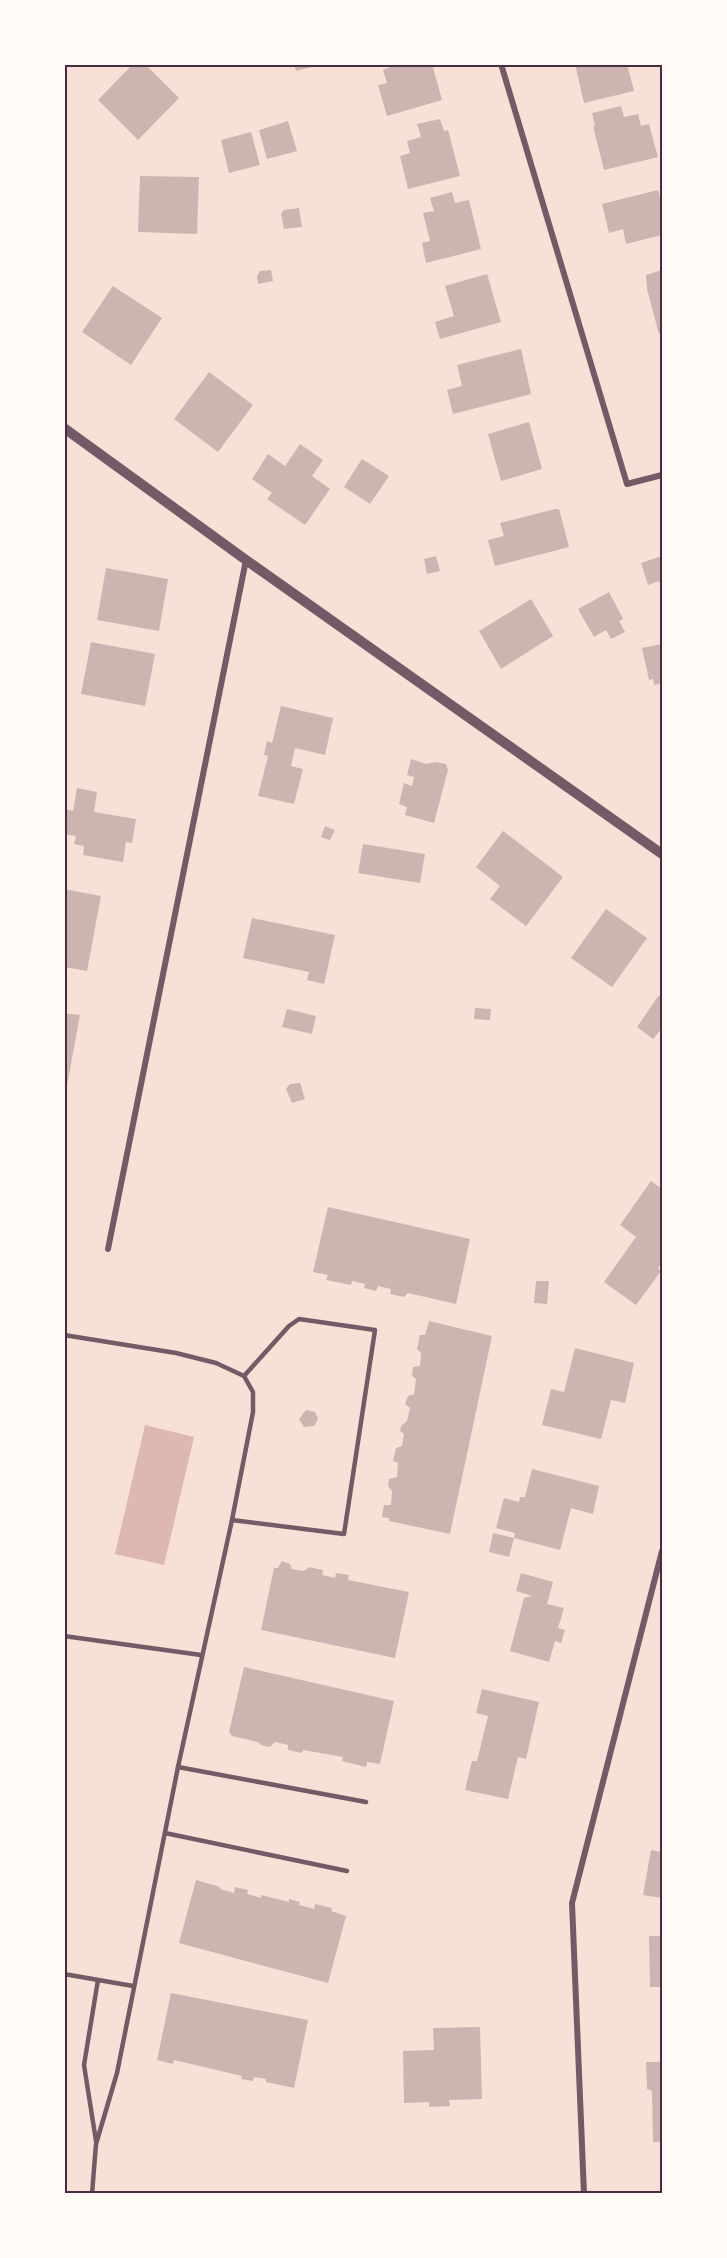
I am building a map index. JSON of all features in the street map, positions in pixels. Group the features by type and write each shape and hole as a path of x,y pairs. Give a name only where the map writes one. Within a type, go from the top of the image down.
{"street":[{"path":"501,64 627,484 663,475"},
{"path":"64,428 246,560 663,854"},
{"path":"108,1249 246,560"},
{"path":"584,2193 572,1903 663,1551"}],"lane":[{"path":"232,1520 344,1534 375,1330 298,1319 244,1376"},
{"path":"64,1335 176,1353 216,1363 244,1376 253,1392 253,1412 232,1520 201,1656 117,2073 96,2144 92,2193"},
{"path":"64,1636 201,1656"},
{"path":"178,1767 366,1802"},
{"path":"165,1833 347,1871"},
{"path":"64,1974 133,1986"},
{"path":"96,2144 84,2064 98,1980"}],"shaded area":[{"path":"145,1425 194,1437 164,1565 115,1554"}],"building":[{"path":"133,64 145,64 179,98 138,140 98,100"},
{"path":"294,64 319,64 320,65 296,71"},
{"path":"398,64 432,64 442,100 387,116 378,85 387,83 383,70"},
{"path":"575,64 627,64 634,91 584,103"},
{"path":"621,106 624,117 638,114 641,126 649,124 658,157 604,170 592,113"},
{"path":"440,119 444,131 448,130 460,176 408,189 400,156 410,153 407,141 421,137 417,124"},
{"path":"288,121 297,151 267,159 259,130"},
{"path":"251,132 260,165 229,173 221,140"},
{"path":"140,176 199,177 197,234 138,232"},
{"path":"658,190 662,199 662,235 626,244 623,229 609,233 602,204"},
{"path":"452,192 455,203 469,200 481,249 426,263 422,243 430,241 423,213 434,211 430,198"},
{"path":"299,208 302,227 284,229 281,214 284,210"},
{"path":"271,270 273,281 258,284 257,276 260,271"},
{"path":"662,270 662,333 659,334 647,289 646,275"},
{"path":"487,274 501,322 440,339 435,322 454,316 445,286"},
{"path":"113,286 162,318 131,365 82,332"},
{"path":"521,349 531,394 453,414 447,390 462,386 457,365"},
{"path":"209,372 253,405 218,452 174,419"},
{"path":"529,422 542,469 501,481 488,434"},
{"path":"300,444 323,460 312,476 330,489 305,525 267,499 272,493 252,479 268,454 285,466"},
{"path":"362,459 389,476 370,504 344,487"},
{"path":"559,509 569,547 495,566 488,540 504,536 500,523"},
{"path":"436,556 440,571 427,574 424,559"},
{"path":"662,556 662,589 659,581 648,585 641,563"},
{"path":"106,568 168,579 159,631 97,620"},
{"path":"609,592 623,619 619,621 625,632 611,639 606,630 594,637 578,609"},
{"path":"531,599 553,636 501,669 479,631"},
{"path":"91,642 155,654 145,706 81,694"},
{"path":"662,644 662,683 654,685 653,679 649,680 642,648"},
{"path":"281,706 333,718 325,755 295,748 291,766 303,769 294,804 258,796 268,756 264,755 267,741 272,743"},
{"path":"411,759 426,764 435,762 446,764 448,770 434,823 405,815 407,807 399,804 404,783 412,786 414,777 407,775"},
{"path":"77,788 97,792 94,812 136,819 132,843 126,842 123,862 83,855 84,846 74,844 76,836 64,834 64,809 73,811"},
{"path":"325,826 335,830 330,840 321,837"},
{"path":"503,831 563,877 526,926 490,899 500,886 476,867"},
{"path":"363,844 425,854 420,883 358,873"},
{"path":"64,889 101,896 87,971 64,967"},
{"path":"606,909 647,938 612,987 571,958"},
{"path":"252,918 335,935 324,984 307,980 309,972 243,958"},
{"path":"659,995 662,998 662,1028 653,1039 637,1027"},
{"path":"475,1008 491,1009 490,1020 474,1019"},
{"path":"287,1009 316,1016 312,1034 282,1027"},
{"path":"64,1013 80,1015 66,1091 64,1091"},
{"path":"300,1083 305,1099 292,1103 286,1089 290,1084"},
{"path":"651,1181 662,1189 662,1262 658,1268 661,1271 636,1305 604,1282 636,1237 620,1225"},
{"path":"328,1207 470,1239 456,1304 408,1293 404,1297 390,1294 391,1289 378,1286 376,1291 364,1288 365,1284 352,1281 351,1285 326,1280 328,1275 313,1272"},
{"path":"536,1281 549,1281 547,1304 534,1303"},
{"path":"429,1321 492,1336 450,1534 389,1521 389,1518 382,1517 384,1505 391,1505 392,1491 388,1486 389,1479 397,1477 398,1463 393,1461 396,1448 402,1446 404,1434 400,1431 401,1426 407,1421 410,1408 405,1404 408,1396 414,1394 416,1379 412,1376 413,1367 420,1366 421,1353 417,1349 420,1335 425,1335"},
{"path":"575,1348 634,1363 625,1403 611,1400 601,1439 542,1425 551,1389 564,1392"},
{"path":"306,1410 315,1412 318,1419 314,1426 304,1427 299,1419"},
{"path":"532,1469 599,1486 593,1514 571,1508 560,1550 514,1538 515,1533 496,1528 504,1498 519,1502 520,1497 525,1497"},
{"path":"493,1533 514,1538 509,1557 489,1552"},
{"path":"282,1561 290,1564 292,1569 304,1571 309,1567 323,1570 322,1575 335,1578 336,1573 349,1575 348,1580 409,1592 395,1658 261,1630 274,1568 278,1568"},
{"path":"521,1573 553,1582 547,1604 564,1608 558,1628 565,1630 561,1643 555,1641 549,1662 510,1651 524,1598 532,1596 516,1591"},
{"path":"244,1667 394,1701 380,1764 367,1762 366,1767 342,1761 343,1757 303,1750 302,1753 288,1750 288,1745 275,1742 270,1747 232,1736 229,1732"},
{"path":"482,1689 539,1702 526,1759 518,1757 508,1799 465,1790 472,1761 477,1761 488,1716 476,1713"},
{"path":"651,1850 662,1852 662,1898 643,1895"},
{"path":"196,1880 234,1893 235,1887 248,1890 247,1894 261,1898 261,1895 289,1902 289,1899 300,1902 299,1905 314,1909 315,1904 332,1908 331,1911 346,1916 328,1983 179,1943"},
{"path":"649,1936 662,1936 662,1987 650,1987"},
{"path":"171,1993 308,2020 294,2088 266,2082 266,2079 254,2077 253,2081 241,2079 242,2076 174,2060 173,2064 157,2060"},
{"path":"480,2027 482,2099 449,2100 450,2106 429,2107 429,2102 404,2103 403,2051 434,2050 433,2028"},
{"path":"646,2062 662,2062 662,2142 653,2142 652,2091 647,2089"}]}
